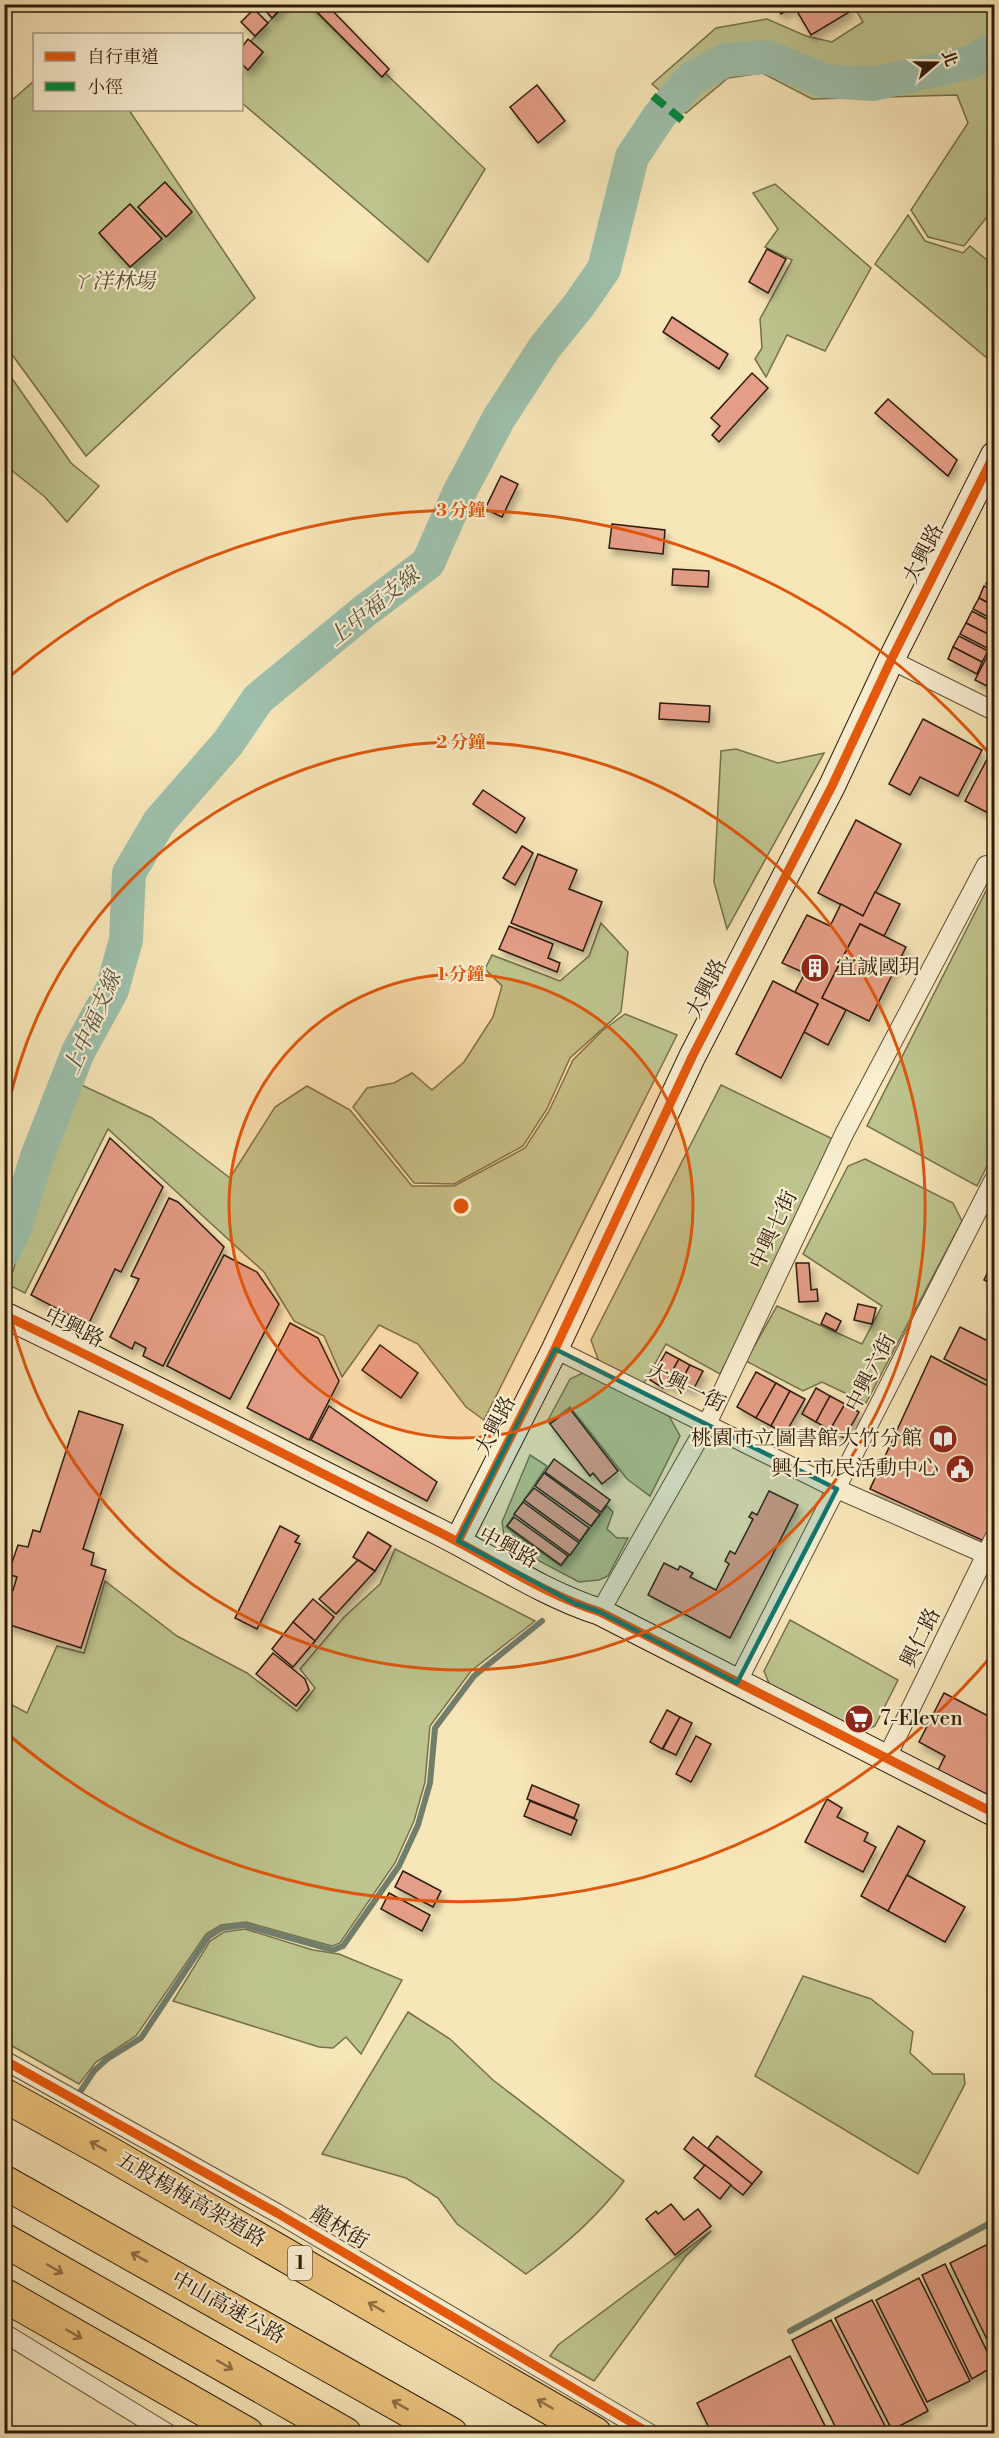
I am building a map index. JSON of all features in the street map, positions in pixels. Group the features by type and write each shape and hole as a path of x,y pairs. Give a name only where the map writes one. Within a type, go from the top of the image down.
{"highway":[{"name":"五股楊梅高架道路","path":"4,2095 595,2433"},
{"name":"中山高速公路","path":"4,2181 451,2433"},
{"path":"4,2240 345,2433"},
{"path":"4,2295 247,2433"}],"street":[{"name":"大興路","path":"458,1541 555,1349 692,1057 832,786 891,660 994,455"},
{"path":"891,660 994,711"},
{"name":"中興七街","path":"600,1611 707,1424 844,1134 986,865"},
{"name":"中興六街","path":"736,1683 994,1179"},
{"name":"中興路","path":"4,1315 458,1541 574,1603 600,1611 994,1814"},
{"name":"大興一街","path":"555,1349 837,1489 992,1550"},
{"name":"興仁路","path":"887,1757 992,1550"},
{"name":"龍林街","path":"4,2060 277,2213 651,2433"},
{"path":"4,2333 169,2433"}],"highlighted area":[{"path":"555,1349 837,1489 737,1683 600,1612 574,1603 458,1541"}],"green space":[{"path":"285,5 309,5 382,77 385,73 485,169 428,262 243,104 243,65 248,70 263,52 251,41"},
{"path":"853,5 994,5 994,208 964,246 928,237 911,210 968,123 957,95 812,99 762,73 728,78 686,113 652,84 716,28 767,19 806,36 832,42 863,22"},
{"name":"ㄚ洋林場","path":"33,82 33,111 130,111 255,298 86,456 5,345 4,107"},
{"path":"775,184 871,268 825,351 787,335 766,377 755,359 762,348 760,319 792,260 765,247 778,229 753,193"},
{"path":"908,215 925,241 963,253 970,246 994,266 994,364 875,264"},
{"path":"4,367 71,463 99,486 67,522 45,497 5,465"},
{"path":"736,749 778,763 824,753 727,929 714,882 721,751"},
{"path":"993,877 994,1152 977,1186 867,1126"},
{"path":"601,923 628,952 621,1012 570,1058 547,1109 523,1146 454,1184 414,1183 353,1107 367,1088 394,1083 412,1073 432,1090 464,1062 493,1017 502,986 485,969 492,955 560,981 589,956"},
{"path":"625,1014 677,1035 484,1420 466,1407 418,1344 379,1325 342,1377 324,1336 294,1321 264,1272 108,1129 25,1293 5,1283 13,1271 56,1123 73,1081 152,1118 230,1178 275,1107 307,1086 350,1110 412,1186 454,1186 525,1148 549,1111 573,1060 603,1030"},
{"path":"721,1085 837,1141 720,1374 666,1344 643,1385 599,1362 591,1340"},
{"path":"865,1159 953,1203 962,1221 866,1403 822,1382 803,1391 746,1361 777,1306 862,1344 882,1306 803,1254 848,1166"},
{"path":"587,1371 669,1416 680,1436 650,1496 627,1479 570,1407 549,1423 548,1420 570,1379"},
{"path":"530,1455 547,1466 506,1527 561,1566 607,1506 613,1512 607,1529 617,1538 628,1538 608,1576 599,1580 579,1582 513,1547 504,1535 502,1522"},
{"path":"395,1549 535,1621 471,1671 430,1726 425,1782 414,1821 395,1863 340,1943 332,1946 246,1922 221,1925 206,1934 136,2036 96,2062 79,2084 5,2042 5,1701 27,1713 57,1646 84,1653 105,1581 177,1636 247,1673 297,1711 315,1688 300,1669 344,1617 380,1584"},
{"path":"790,1620 898,1680 875,1726 857,1734 773,1693 764,1671"},
{"path":"245,1929 313,1950 339,1954 402,1980 361,2054 346,2037 333,2048 319,2047 173,2001 210,1941 224,1932"},
{"path":"803,1976 871,1999 913,2032 910,2053 933,2074 964,2074 965,2084 918,2174 755,2076"},
{"path":"408,2012 450,2039 493,2080 624,2181 614,2195 579,2231 526,2274 457,2224 438,2198 406,2178 322,2154"},
{"path":"711,2231 685,2257 594,2381 550,2356 558,2345"}],"building":[{"path":"260,4 285,4 272,18"},
{"path":"309,4 326,4 389,69 382,77"},
{"path":"776,4 847,4 851,11 811,35 794,6 781,14"},
{"path":"254,9 268,23 255,36 241,22"},
{"path":"248,39 263,52 248,70 243,65 243,46"},
{"path":"537,85 565,121 538,143 510,107"},
{"path":"165,182 192,212 166,237 138,207"},
{"path":"130,204 162,239 130,267 99,233"},
{"path":"767,249 786,259 768,293 749,282"},
{"path":"672,317 728,354 719,369 663,332"},
{"path":"752,373 768,388 719,442 712,435 720,426 711,418"},
{"path":"888,399 957,460 948,476 875,413"},
{"path":"501,476 518,484 502,517 485,509"},
{"path":"612,524 665,530 663,554 609,548"},
{"path":"673,569 709,571 708,587 672,585"},
{"path":"992,572 994,574 994,588 986,584"},
{"path":"984,586 994,591 994,606 979,598"},
{"path":"979,598 994,606 994,620 973,609"},
{"path":"972,611 994,623 994,637 966,623"},
{"path":"966,623 994,637 989,649 960,634"},
{"path":"959,636 988,651 982,662 953,647"},
{"path":"953,647 982,662 977,674 948,659"},
{"path":"990,651 994,653 994,671 987,686 975,680"},
{"path":"994,671 994,689 987,686"},
{"path":"660,703 710,706 709,722 659,719"},
{"path":"923,719 982,750 958,796 920,777 910,795 889,784"},
{"path":"994,749 994,816 965,801"},
{"path":"483,790 525,818 516,833 473,804"},
{"path":"856,820 901,844 863,916 818,893"},
{"path":"522,846 533,853 515,885 503,878"},
{"path":"538,854 577,870 569,889 602,902 583,951 511,923"},
{"name":"宜誠國玥","path":"875,892 900,904 884,936 860,924 822,998 846,1010 828,1045 804,1032 818,1004 795,992 805,973 782,963 807,915 830,926 841,904 863,916"},
{"path":"860,924 906,947 869,1021 822,998"},
{"path":"509,926 553,944 548,958 560,963 557,972 499,949"},
{"name":"宜誠國玥","path":"773,981 818,1004 781,1078 736,1054"},
{"path":"110,1138 163,1187 121,1272 115,1269 88,1325 31,1295"},
{"path":"169,1198 178,1202 224,1247 163,1366 143,1356 146,1348 135,1342 132,1349 110,1337 139,1279 131,1276"},
{"path":"224,1255 257,1272 279,1304 230,1399 167,1366"},
{"path":"994,1259 994,1285 984,1280"},
{"path":"796,1263 809,1263 811,1290 817,1289 818,1301 799,1302"},
{"path":"858,1304 876,1308 872,1324 854,1320"},
{"path":"826,1313 841,1321 836,1331 821,1324"},
{"path":"290,1323 318,1338 339,1381 309,1440 247,1408"},
{"path":"960,1327 994,1344 994,1384 944,1359"},
{"path":"380,1345 418,1373 401,1398 362,1370"},
{"path":"666,1352 679,1359 663,1388 650,1380"},
{"name":"桃園市立圖書館大竹分館","path":"931,1356 994,1389 994,1516 984,1541 870,1489"},
{"path":"679,1359 690,1365 677,1389 666,1383"},
{"path":"690,1365 703,1371 693,1390 680,1384"},
{"path":"756,1372 776,1383 756,1418 737,1407"},
{"path":"776,1383 790,1391 771,1426 756,1418"},
{"path":"816,1388 830,1396 816,1422 802,1414"},
{"path":"790,1391 805,1399 785,1434 771,1426"},
{"path":"830,1396 845,1404 830,1430 816,1422"},
{"path":"845,1404 859,1412 844,1438 830,1430"},
{"path":"329,1406 437,1482 427,1501 311,1440"},
{"path":"570,1409 618,1471 602,1484 593,1473 590,1476 550,1424"},
{"path":"79,1411 123,1425 83,1549 94,1553 91,1565 106,1570 81,1648 4,1623 4,1588 13,1590 17,1577 8,1574 18,1545 28,1547 33,1530 40,1532"},
{"path":"554,1459 610,1500 601,1512 545,1472"},
{"path":"544,1473 600,1514 591,1526 535,1486"},
{"path":"534,1488 589,1528 580,1541 524,1500"},
{"path":"769,1491 798,1505 730,1638 648,1595 664,1563 678,1570 680,1566 693,1573 690,1577 716,1590 729,1564 725,1561 730,1551 735,1554 753,1519 749,1517 752,1512 757,1515"},
{"path":"523,1502 579,1543 570,1555 514,1514"},
{"path":"514,1517 568,1556 561,1565 507,1526"},
{"path":"280,1526 299,1536 295,1542 300,1544 257,1629 235,1618"},
{"path":"368,1532 391,1546 375,1571 353,1557"},
{"path":"358,1560 375,1571 336,1614 319,1599"},
{"path":"313,1599 334,1617 315,1641 293,1622"},
{"path":"293,1622 315,1641 293,1667 272,1649"},
{"path":"273,1653 305,1679 309,1690 296,1706 256,1674"},
{"path":"944,1693 994,1719 994,1785 988,1795 938,1770 945,1756 919,1742"},
{"path":"667,1710 680,1717 662,1749 650,1742"},
{"path":"680,1717 692,1723 676,1755 663,1749"},
{"path":"696,1736 711,1744 691,1782 676,1774"},
{"path":"532,1785 579,1805 574,1818 527,1799"},
{"path":"827,1799 842,1808 837,1817 868,1833 864,1841 876,1847 863,1872 805,1842"},
{"path":"530,1801 577,1820 571,1835 524,1816"},
{"path":"898,1826 925,1841 888,1911 861,1896"},
{"path":"403,1871 441,1891 433,1907 395,1887"},
{"path":"907,1875 965,1907 945,1942 888,1911"},
{"path":"389,1893 430,1915 422,1931 381,1909"},
{"path":"717,2136 762,2172 752,2184 708,2148"},
{"path":"693,2137 752,2184 743,2195 684,2149"},
{"path":"705,2165 731,2185 720,2199 694,2178"},
{"path":"671,2204 684,2220 698,2209 711,2226 675,2255 646,2219 656,2211 658,2214"},
{"path":"992,2242 994,2248 994,2354 950,2263"},
{"path":"945,2264 994,2366 972,2379 922,2275"},
{"path":"919,2278 970,2381 927,2402 876,2300"},
{"path":"872,2300 928,2411 892,2430 835,2318"},
{"path":"831,2320 889,2434 839,2434 792,2340"},
{"path":"790,2356 829,2434 712,2434 697,2403"}],"waterway":[{"name":"上中福支線","path":"4,1251 15,1228 37,1157 78,1052 112,990 126,940 129,873 159,822 228,743 258,699 362,613 428,563 459,493 499,418 545,347 604,269 632,157 660,115 692,78 726,60 768,57 825,81 873,84 971,62 994,49"},
{"path":"80,2092 94,2071 107,2059 141,2038 208,1937 222,1928 244,1925 333,1950 343,1946 399,1866 418,1825 430,1783 435,1728 474,1676 542,1621"},
{"path":"790,2331 994,2221"}],"marked path":[{"path":"653,96 682,120"}],"cycle path":[{"path":"458,1541 555,1349 692,1057 832,786 891,660 994,455"},
{"path":"4,1315 433,1529 536,1585 600,1612 994,1813"},
{"path":"4,2060 277,2213 651,2434"}],"place":[{"name":"宜誠國玥","path":"815,968"},
{"name":"桃園市立圖書館大竹分館","path":"943,1439"},
{"name":"興仁市民活動中心","path":"960,1469"},
{"name":"7-Eleven","path":"859,1719"}]}
